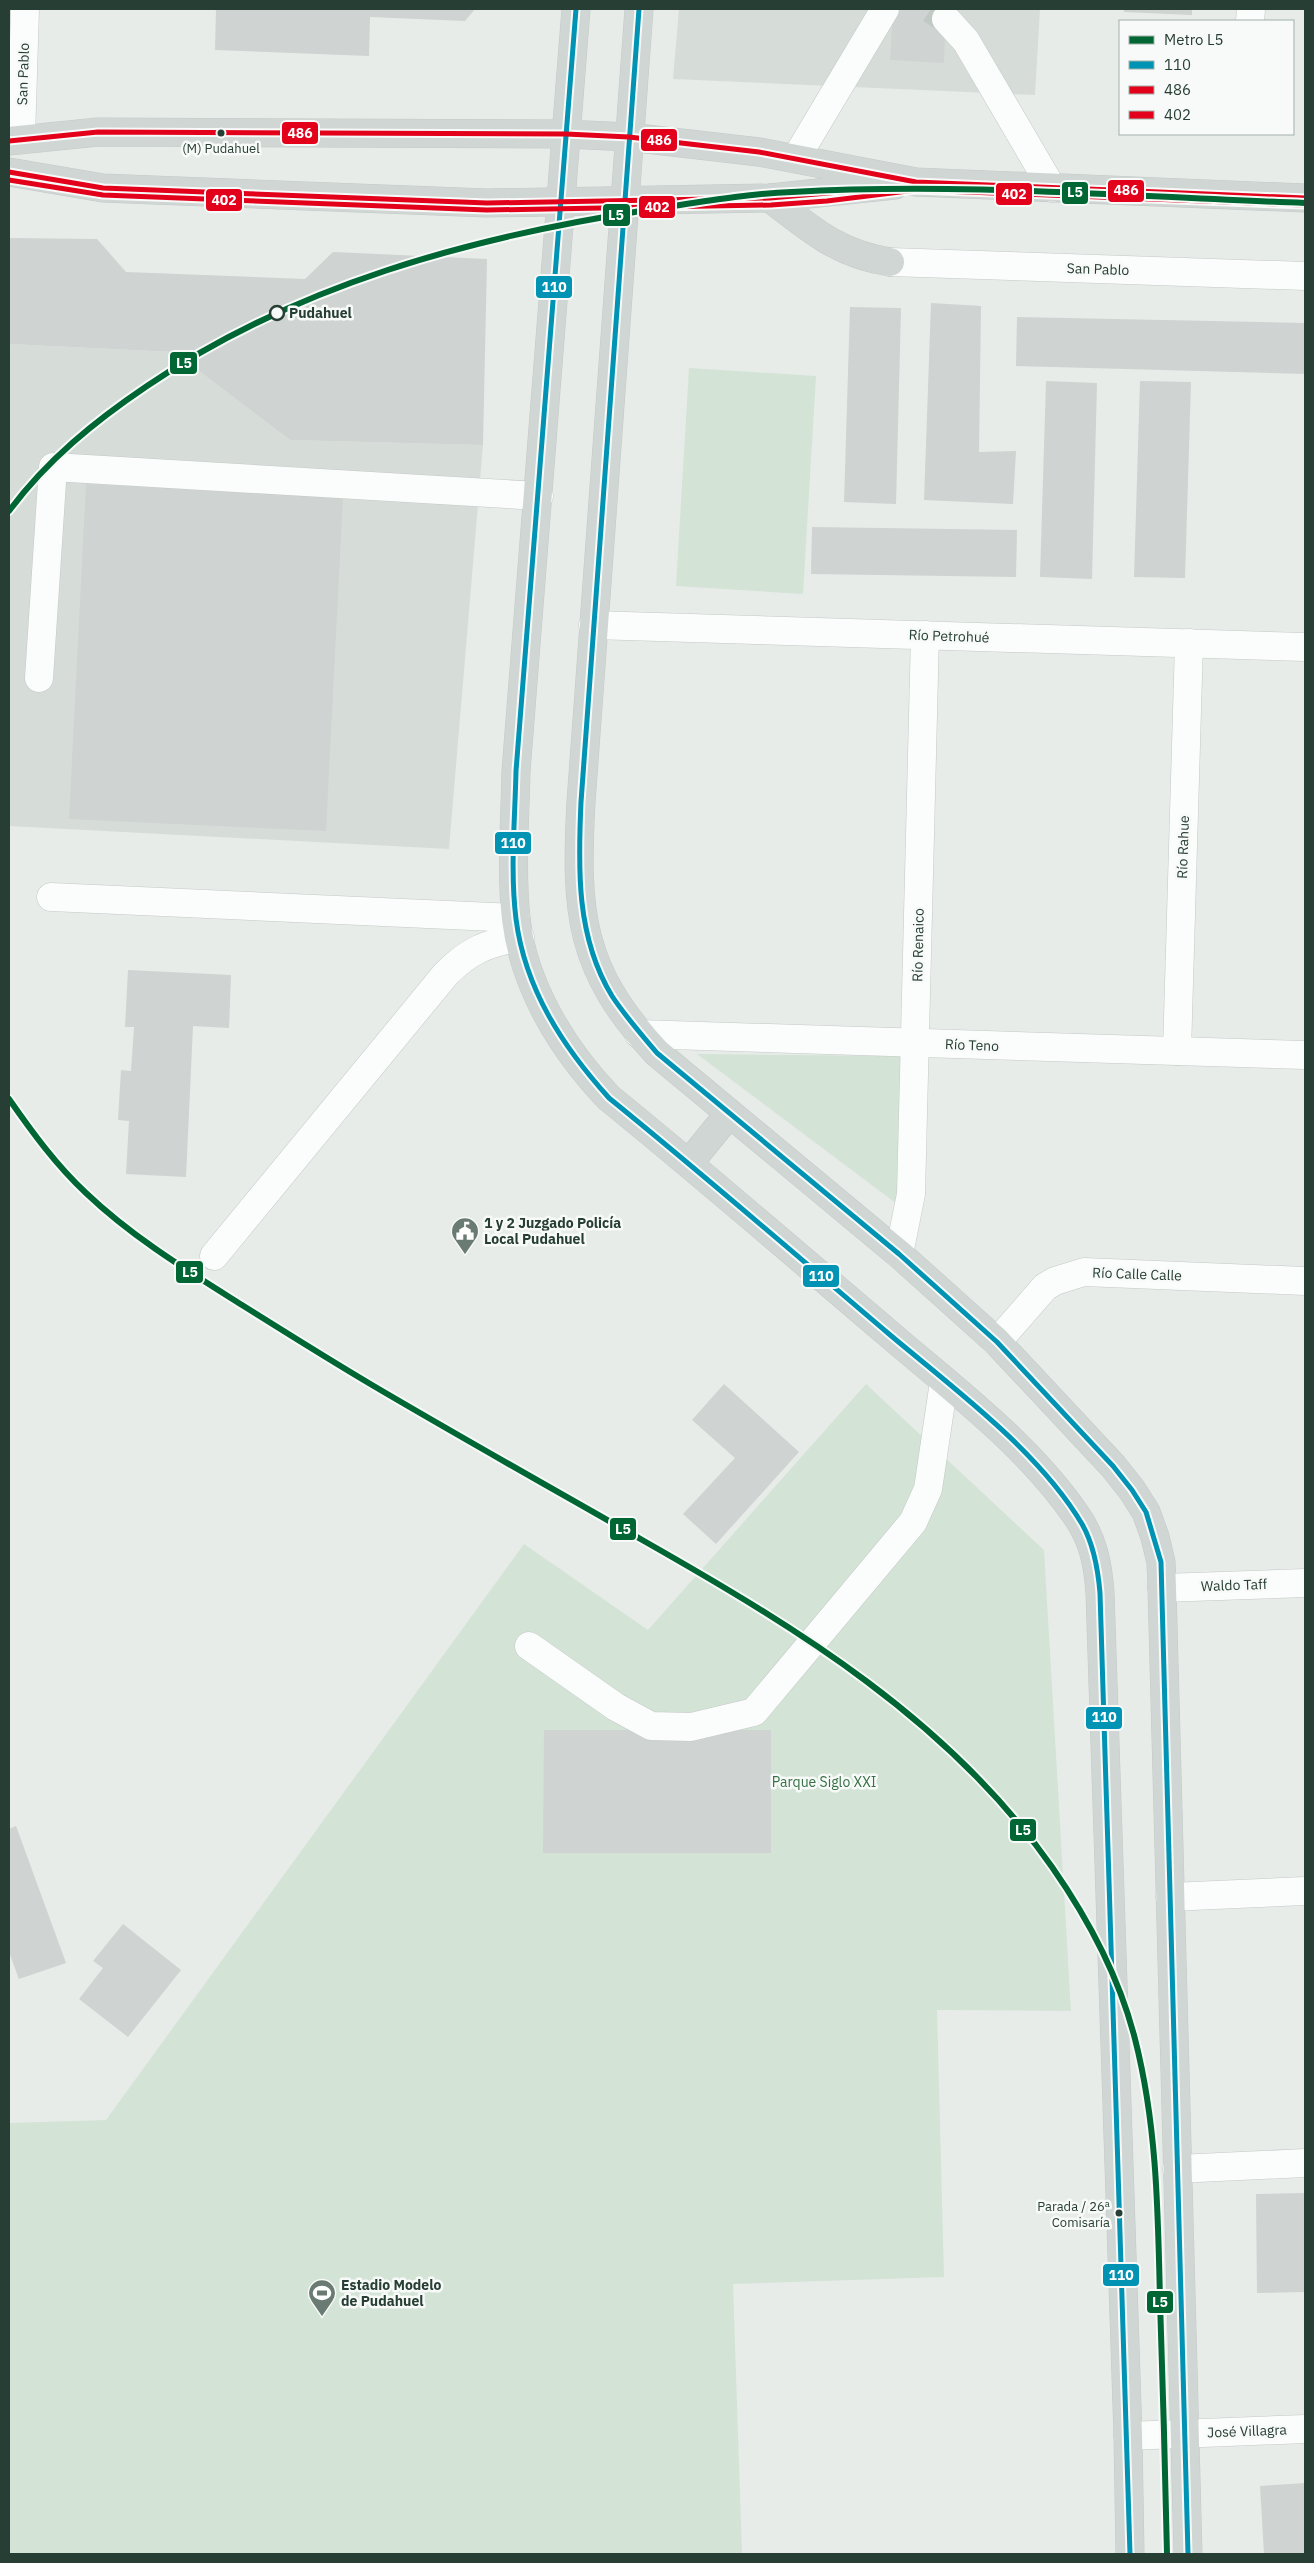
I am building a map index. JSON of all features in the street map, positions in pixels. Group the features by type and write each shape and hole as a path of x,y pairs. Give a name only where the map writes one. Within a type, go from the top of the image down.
{"main road":[{"path":"576,9 516,771 518,928 532,980 543,1004 570,1052 609,1098 689,1163 1025,1454 1055,1488 1085,1530 1099,1569 1128,2436 1130,2554"},
{"path":"638,9 578,842 581,912 588,941 605,986 639,1034 657,1053 729,1114 899,1254 996,1342 1113,1466 1146,1512 1156,1537 1161,1562 1162,1588 1188,2554"},
{"name":"San Pablo","path":"15,140 98,132 280,131 566,134 629,137 796,158 916,182 1305,198"},
{"name":"San Pablo","path":"9,172 103,188 487,203 770,198 826,194 916,182"},
{"path":"770,198 840,249 871,259 890,262"},
{"path":"689,1163 729,1114"}],"street":[{"name":"San Pablo","path":"15,140 25,9"},
{"path":"796,158 885,9"},
{"path":"946,19 966,41 1052,188"},
{"name":"San Pablo","path":"890,262 1305,276"},
{"path":"39,678 53,467 539,496"},
{"name":"Río Petrohué","path":"594,625 1305,647"},
{"name":"Río Renaico","path":"899,1254 912,1194 926,635"},
{"name":"Río Rahue","path":"1177,1051 1189,643"},
{"path":"51,897 518,928"},
{"path":"214,1256 445,975 461,958 518,928"},
{"name":"Río Teno","path":"639,1034 1305,1055"},
{"name":"Río Calle Calle","path":"996,1342 1045,1287 1055,1281 1084,1272 1305,1281"},
{"path":"529,1646 616,1707 652,1726 691,1726 754,1712 913,1522 928,1490 944,1382"},
{"name":"Waldo Taff","path":"1162,1588 1305,1582"},
{"path":"1170,1897 1305,1891"},
{"path":"1177,2169 1305,2164"},
{"name":"José Villagra","path":"1128,2436 1305,2429"}],"shaded area":[{"path":"679,9 1040,9 1035,95 673,79"},
{"path":"9,344 174,352 290,440 483,445 449,849 9,826"}],"green space":[{"path":"689,368 816,376 803,594 676,586"},
{"path":"697,1054 904,1056 901,1207"},
{"name":"Parque Siglo XXI","path":"866,1384 1044,1550 1071,2011 937,2010 944,2277 733,2284 742,2554 9,2554 9,2123 106,2120 524,1544 648,1630"}],"building":[{"path":"216,9 475,9 465,21 370,17 369,56 215,50"},
{"path":"893,9 946,9 944,63 890,60"},
{"path":"1124,9 1192,9 1192,15 1124,12"},
{"name":"Pudahuel","path":"9,238 97,239 126,272 305,279 333,252 487,259 483,445 290,440 174,352 9,344"},
{"path":"931,303 981,306 979,452 1016,451 1013,504 924,500"},
{"path":"850,307 901,308 896,504 844,502"},
{"path":"1017,317 1305,323 1305,374 1016,366"},
{"path":"1046,381 1097,383 1092,579 1040,577"},
{"path":"1140,381 1191,382 1185,578 1134,577"},
{"path":"86,484 343,497 326,831 69,819"},
{"path":"812,527 1017,530 1016,577 811,574"},
{"path":"128,970 231,975 229,1028 193,1026 186,1177 126,1174 129,1121 118,1120 121,1070 131,1071 134,1027 125,1027"},
{"path":"724,1384 799,1452 716,1544 683,1514 735,1458 692,1420"},
{"path":"544,1730 771,1730 771,1853 543,1853"},
{"path":"16,1826 66,1963 19,1979 9,1952 9,1829"},
{"path":"123,1924 181,1970 128,2037 79,1999 103,1968 93,1961"},
{"path":"1305,2193 1305,2292 1257,2293 1256,2194"},
{"path":"1305,2483 1305,2554 1264,2554 1260,2486"}],"tunnel":[{"path":"931,9 946,19"}],"metro line":[{"name":"L5","path":"9,511 39,475 91,427 147,386 204,351 263,320 324,293 387,270 451,251 516,235 581,221 719,199 774,193 856,189 984,190 1305,203"},
{"name":"L5","path":"9,1099 45,1148 75,1182 141,1239 201,1279 356,1375 701,1574 813,1644 867,1682 918,1722 966,1766 1011,1814 1066,1887 1101,1949 1128,2016 1142,2071 1152,2136 1157,2202 1167,2554"}],"transit line":[{"name":"110","path":"576,9 516,771 513,882 516,919 521,945 537,993 549,1016 576,1058 609,1098 993,1422 1043,1471 1064,1497 1090,1540 1097,1566 1100,1593 1130,2554"},
{"name":"110","path":"639,9 581,802 580,877 586,926 600,973 612,996 657,1053 899,1254 997,1342 1113,1466 1146,1512 1161,1562 1188,2554"},
{"name":"486","path":"9,141 98,132 566,134 629,137 759,152 916,182 1305,198"},
{"name":"486","path":"9,172 103,188 487,203 770,198 851,191"},
{"name":"402","path":"9,180 103,195 487,210 771,205 827,201 916,190 1305,205"}],"place":[{"name":"(M) Pudahuel","path":"221,133"},
{"name":"Pudahuel","path":"277,313"},
{"name":"1 y 2 Juzgado Policía Local Pudahuel","path":"465,1255"},
{"name":"Parada / 26ª Comisaría","path":"1119,2213"},
{"name":"Estadio Modelo de Pudahuel","path":"322,2317"}]}
